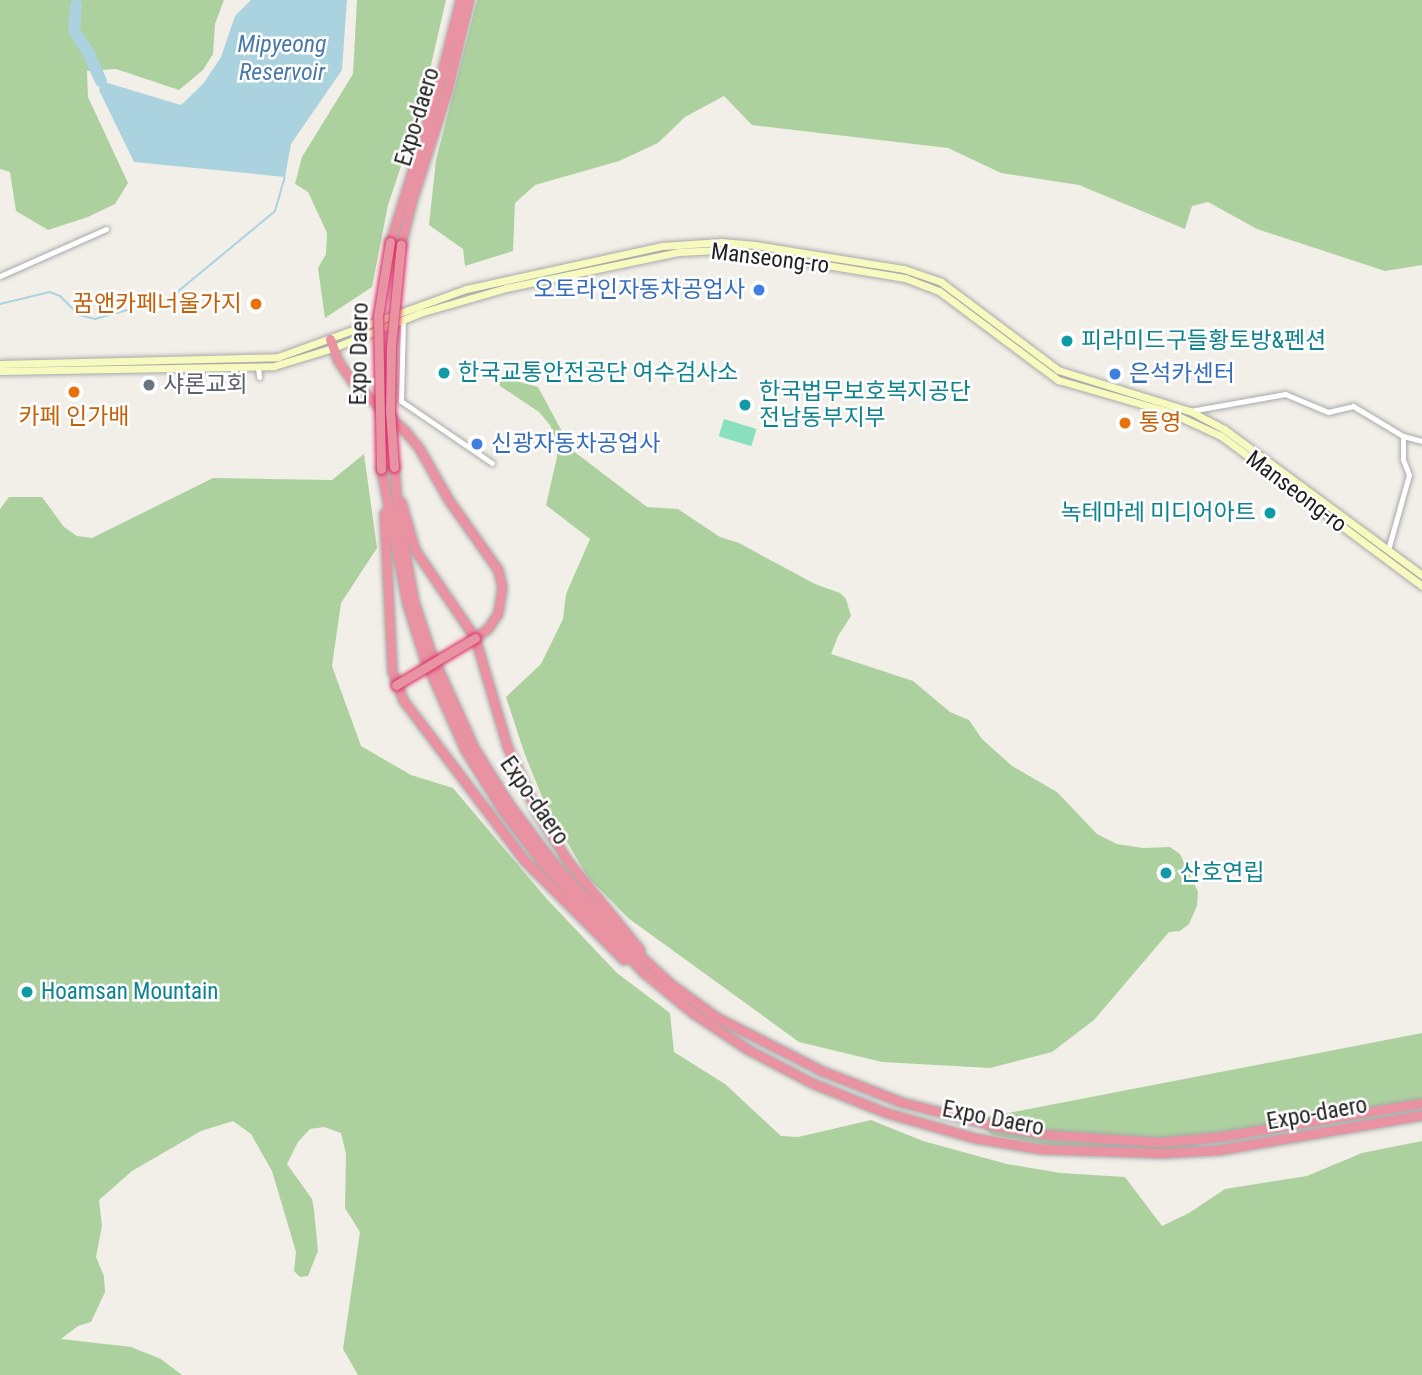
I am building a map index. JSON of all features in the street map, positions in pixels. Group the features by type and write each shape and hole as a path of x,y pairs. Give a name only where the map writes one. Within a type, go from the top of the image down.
{"highway":[{"name":"Expo-daero","path":"390,242 441,78 460,0"},
{"name":"Expo-daero","path":"401,244 447,91 469,0"},
{"name":"Expo Daero","path":"381,469 378,316 390,242"},
{"name":"Expo Daero","path":"394,467 390,411 391,347 401,244"},
{"path":"331,343 352,381 404,430 419,448 448,499 498,570 502,587 498,612 488,628 396,685"},
{"name":"Expo-daero","path":"394,467 398,489 398,515 414,603 431,653 474,748 509,804 551,860 646,969 716,1017 792,1058"},
{"name":"Expo-daero","path":"381,469 407,604 424,658 465,750 502,809 544,865 646,969 693,1013 773,1063"},
{"path":"398,489 415,550 475,638 507,746 537,813 567,860 640,949 646,969"},
{"path":"384,490 392,671 403,700 524,860 609,948 646,969"},
{"name":"Expo Daero","path":"792,1058 901,1102 995,1126 1107,1141 1218,1137"},
{"name":"Expo Daero","path":"773,1063 863,1104 975,1138 1041,1149 1098,1153 1218,1150"},
{"name":"Expo-daero","path":"1218,1137 1422,1103"},
{"name":"Expo-daero","path":"1218,1150 1422,1115"}],"main road":[{"name":"Manseong-ro","path":"0,371 258,367 293,362 331,343 466,289 662,246 732,247 923,274 960,294 1058,370 1190,411 1224,429 1422,575"},
{"name":"Manseong-ro","path":"0,363 264,359 331,343 467,297 633,260 732,247 905,278 939,290 1058,380 1170,412 1221,436 1422,586"}],"street":[{"path":"0,276 106,229"},
{"path":"403,319 401,401 492,463"},
{"path":"258,367 259,377"},
{"path":"1190,411 1285,394 1328,412 1347,405 1357,407 1403,436 1422,441"},
{"path":"1388,550 1409,475 1403,459 1403,436"}],"green space":[{"path":"0,0 224,0 215,24 213,54 203,70 179,90 116,69 87,71 88,97 128,183 115,204 88,217 48,230 16,211 10,172 0,169"},
{"path":"357,0 446,0 422,104 388,205 372,287 325,318 318,268 326,254 327,233 308,192 295,184 302,157 353,74"},
{"path":"477,0 1422,0 1422,265 1385,271 1257,229 1208,202 1192,206 1185,229 1079,185 1001,173 948,148 752,125 724,96 685,117 658,143 619,161 535,185 515,203 513,251 465,266 463,249 429,225 436,160"},
{"path":"493,369 505,378 538,387 572,450 647,507 678,509 720,537 739,543 815,584 840,593 846,599 851,616 838,636 831,654 913,681 950,712 969,720 982,739 1012,766 1057,792 1097,834 1117,844 1143,848 1170,847 1180,854 1198,892 1197,906 1189,924 1180,931 1169,932 1094,1020 1052,1052 990,1068 882,1062 799,1042 628,918 587,876 545,804 506,697 541,664 563,619 566,594 590,539 546,505 557,457 557,442 550,425 539,412 500,386 487,372"},
{"path":"724,419 757,429 751,446 719,436"},
{"path":"364,454 377,548 341,603 332,666 361,746 411,775 453,788 546,898 617,973 670,1013 674,1052 725,1084 781,1136 798,1137 871,1120 923,1141 1007,1164 1061,1173 1125,1177 1162,1226 1189,1213 1225,1189 1307,1176 1362,1153 1422,1141 1422,1375 358,1375 343,1349 360,1232 345,1208 346,1154 341,1133 324,1127 310,1129 298,1142 287,1164 312,1199 314,1210 318,1251 308,1276 300,1277 294,1271 296,1252 272,1171 251,1134 233,1121 201,1131 132,1171 99,1200 102,1226 96,1257 104,1276 105,1292 91,1322 78,1326 61,1339 131,1347 161,1359 182,1375 0,1375 0,509 9,497 42,497 64,527 77,536 92,538 213,478 332,480"},
{"path":"1422,1033 1422,1102 1278,1127 1190,1147 1134,1154 1069,1149 993,1135 972,1120"}],"water":[{"name":"Mipyeong Reservoir","path":"251,0 347,0 342,70 291,144 285,177 134,162 99,90 101,81 181,105 203,84 221,57 235,16"}],"waterway":[{"path":"76,5 74,31 88,52 101,81"},
{"path":"0,304 50,292 60,296 79,315 95,319 170,298 275,211 285,177"}],"place":[{"name":"오토라인자동차공업사","path":"759,290"},
{"name":"꿈앤카페너울가지","path":"256,304"},
{"name":"피라미드구들황토방&펜션","path":"1067,341"},
{"name":"한국교통안전공단 여수검사소","path":"444,373"},
{"name":"은석카센터","path":"1115,374"},
{"name":"샤론교회","path":"149,385"},
{"name":"카페 인가배","path":"74,392"},
{"name":"한국법무보호복지공단 전남동부지부","path":"745,405"},
{"name":"통영","path":"1125,423"},
{"name":"신광자동차공업사","path":"477,444"},
{"name":"녹테마레 미디어아트","path":"1270,513"},
{"name":"산호연립","path":"1166,873"},
{"name":"Hoamsan Mountain","path":"27,992"}]}
